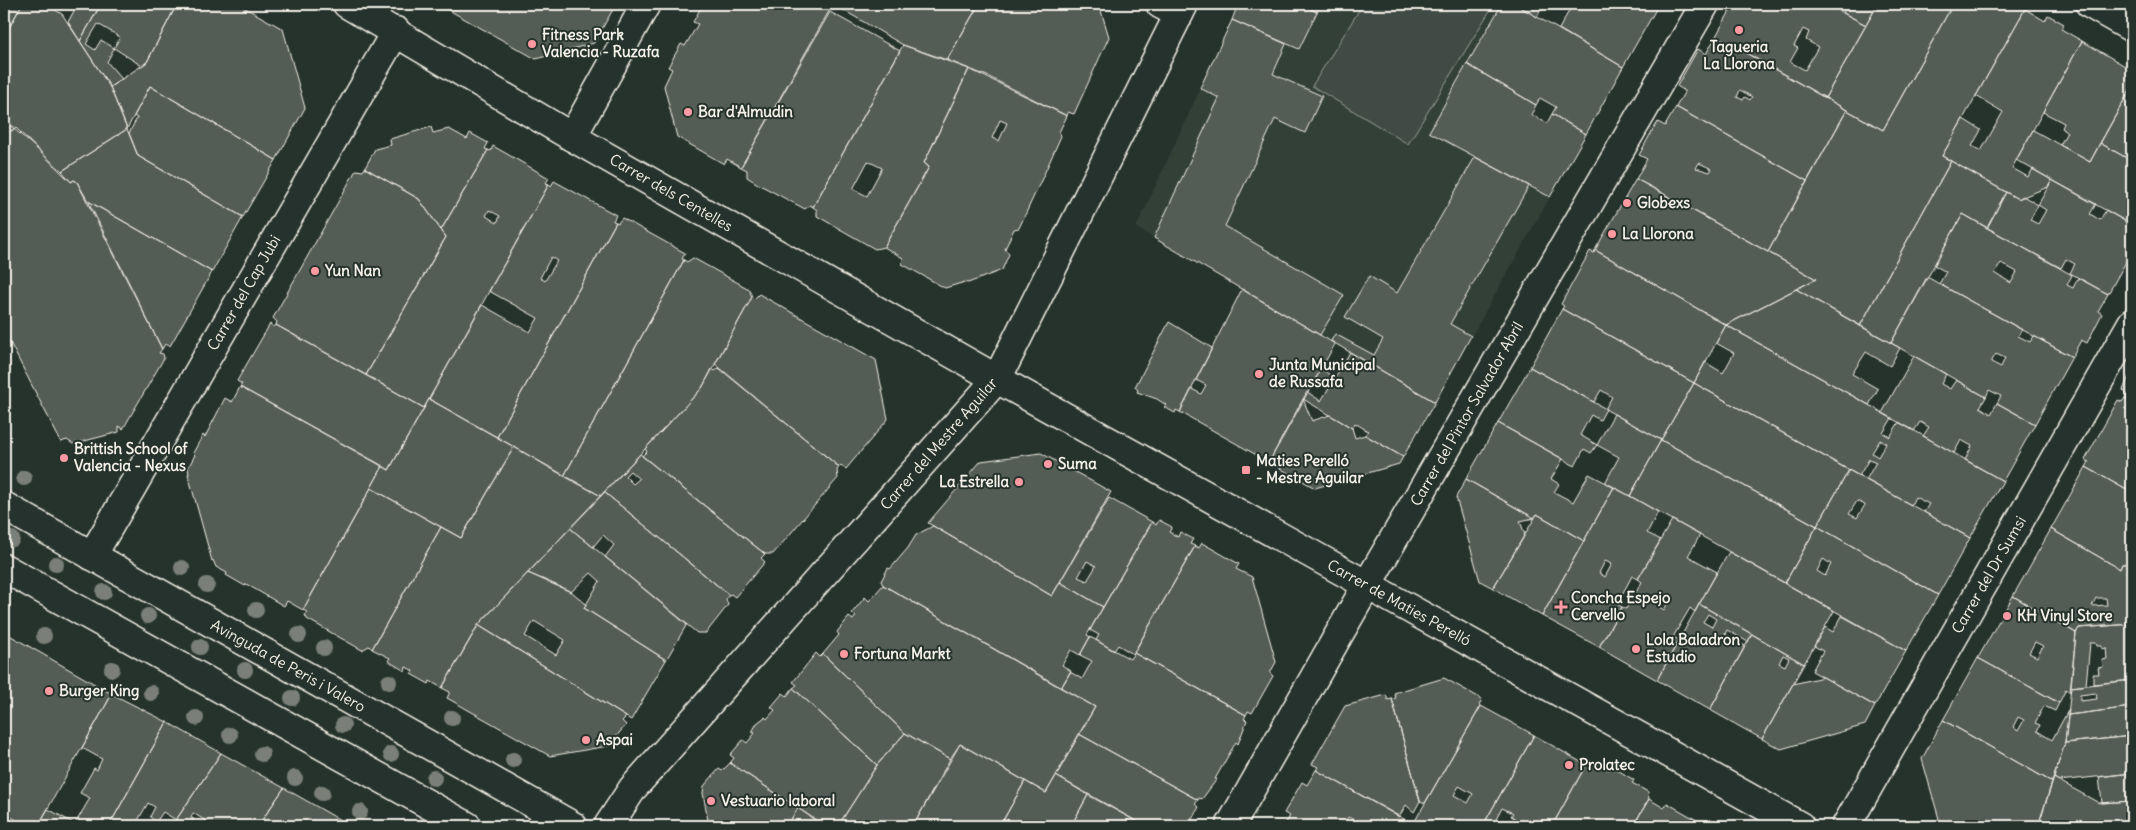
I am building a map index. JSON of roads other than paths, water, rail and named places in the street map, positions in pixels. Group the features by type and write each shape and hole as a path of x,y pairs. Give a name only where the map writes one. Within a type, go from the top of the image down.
{"street":[{"name":"Carrer dels Centelles","path":"347,4 396,31 572,137 997,379"},
{"path":"572,137 646,4"},
{"name":"Carrer del Pintor Salvador Abril","path":"1230,826 1367,585 1705,4"},
{"path":"2090,4 2132,28"},
{"name":"Carrer del Mestre Aguilar","path":"608,826 633,788 997,379 1174,7"},
{"name":"Carrer del Cap Jubi","path":"92,556 396,31"},
{"name":"Carrer del Dr Sumsi","path":"1846,826 2132,323"},
{"name":"Carrer de Maties Perelló","path":"997,379 1800,826"},
{"name":"Avinguda de Peris i Valero","path":"4,506 573,826"},
{"path":"4,568 467,826"}],"place":[{"name":"Tagueria La Llorona","path":"1739,30"},
{"name":"Fitness Park Valencia - Ruzafa","path":"532,44"},
{"name":"Bar d'Almudin","path":"688,112"},
{"name":"Globexs","path":"1627,203"},
{"name":"La Llorona","path":"1612,234"},
{"name":"Yun Nan","path":"315,271"},
{"name":"Junta Municipal de Russafa","path":"1259,374"},
{"name":"Brittish School of Valencia - Nexus","path":"64,458"},
{"name":"Suma","path":"1048,464"},
{"name":"Maties Perelló - Mestre Aguilar","path":"1246,470"},
{"name":"La Estrella","path":"1019,482"},
{"name":"Concha Espejo Cervello","path":"1561,607"},
{"name":"KH Vinyl Store","path":"2007,616"},
{"name":"Lola Baladron Estudio","path":"1636,649"},
{"name":"Fortuna Markt","path":"844,654"},
{"name":"Burger King","path":"49,691"},
{"name":"Aspai","path":"586,740"},
{"name":"Prolatec","path":"1569,765"},
{"name":"Vestuario laboral","path":"711,801"}]}
